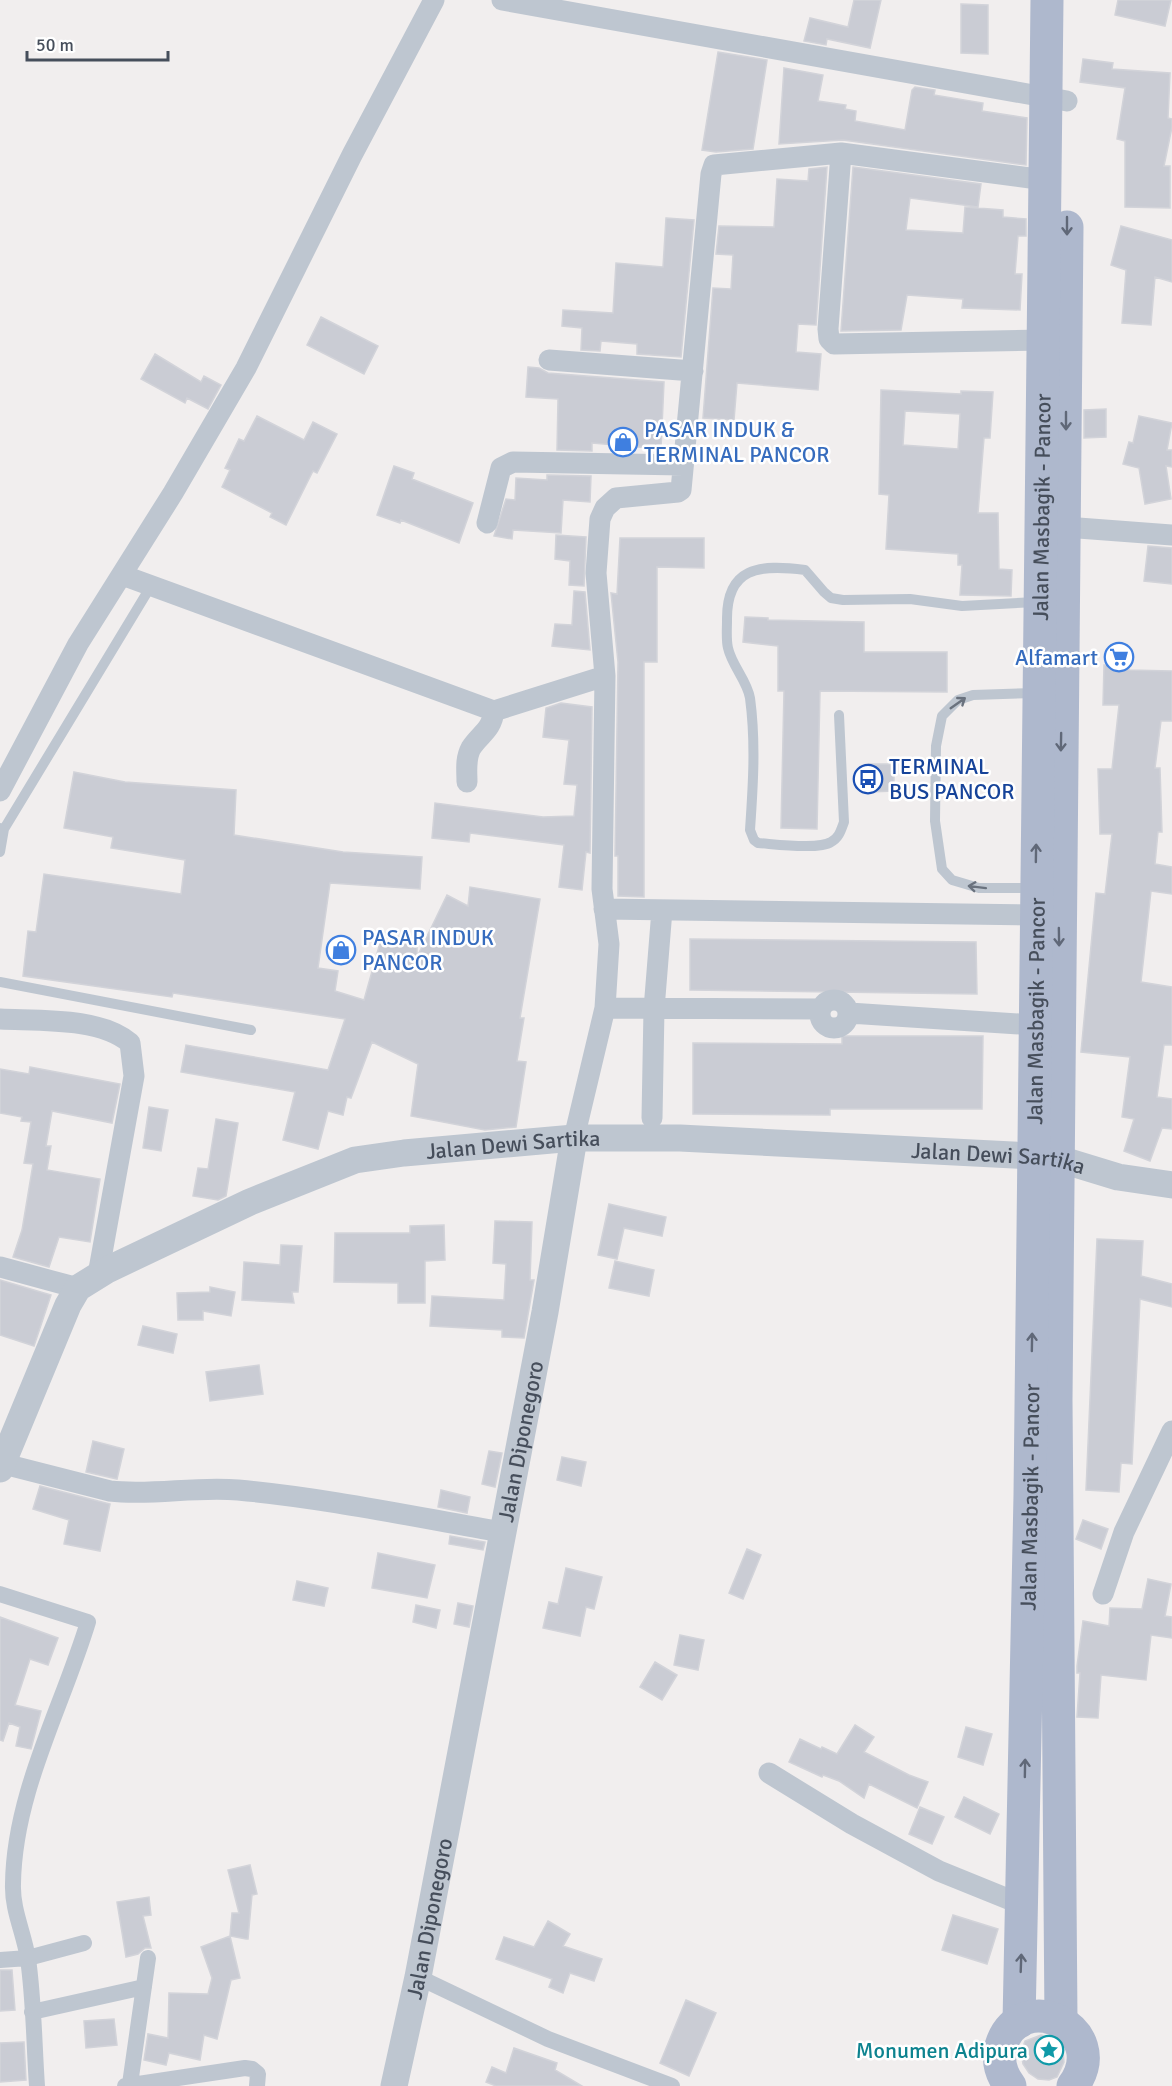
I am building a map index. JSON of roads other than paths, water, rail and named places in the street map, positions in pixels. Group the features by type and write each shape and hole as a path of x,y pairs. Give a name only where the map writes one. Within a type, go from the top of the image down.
{"main road":[{"name":"Jalan Masbagik - Pancor","path":"1047,0 1057,99 1065,527 1051,603"},
{"name":"Jalan Masbagik - Pancor","path":"1019,2022 1046,1157 1034,1025 1043,897 1050,693 1051,603 1043,340 1045,180 1069,0"},
{"name":"Jalan Masbagik - Pancor","path":"1043,897 1056,1622 1060,2021"},
{"path":"1010,2086 1002,2074 1000,2050 1003,2039 1019,2022 1035,2016 1060,2021 1070,2027 1082,2046 1082,2068 1077,2083"}],"street":[{"path":"0,791 78,644 246,368 352,155 434,0"},
{"path":"502,0 1057,99"},
{"path":"841,153 828,329 829,339 834,345 1043,340"},
{"path":"488,523 501,468 513,462 683,465 711,174 714,165 841,153 1045,180"},
{"path":"549,360 693,371"},
{"name":"Jalan Diponegoro","path":"394,2086 418,1977 545,1312 574,1138 605,1008 609,944 604,909 601,832 605,676 596,573 600,519 605,508 616,498 680,492 683,465"},
{"path":"1065,527 1172,535"},
{"path":"122,575 494,711 605,676"},
{"path":"467,782 466,762 471,748 487,733 494,711"},
{"path":"604,909 662,910 1043,897"},
{"path":"652,1118 654,1010 662,910"},
{"path":"605,1008 821,1009 822,1022 832,1028 844,1024 849,1013 1034,1025"},
{"path":"0,1019 73,1023 120,1034 130,1042 134,1076 88,1282 68,1305 2,1466 110,1491 127,1493 186,1488 237,1490 502,1532"},
{"name":"Jalan Dewi Sartika","path":"88,1282 250,1202 316,1174 356,1160 404,1153 574,1138 680,1138 1046,1157 1118,1177 1172,1185"},
{"path":"0,1267 88,1282"},
{"path":"1103,1594 1124,1532 1172,1431"},
{"path":"0,1594 88,1622 35,1771 18,1836 12,1881 13,1901 28,1958 37,2086"},
{"path":"769,1773 852,1824 939,1871 1023,1905"},
{"path":"0,1960 28,1958 84,1943"},
{"path":"148,1958 128,2085 245,2068 252,2069 258,2074 257,2086"},
{"path":"418,1977 548,2039 672,2086"},
{"path":"32,2012 144,1987"}],"lane":[{"path":"839,715 844,822 838,836 830,843 818,845 753,840 750,830 755,757 749,693 728,648 729,591 741,576 774,569 805,570 831,598 843,600 910,600 962,606 1051,603"},
{"path":"0,852 2,828 151,586"},
{"path":"1043,897 980,888 952,880 942,869 935,821 936,746 942,716 958,700 973,695 1050,693"},
{"path":"0,982 251,1030"}],"place":[{"name":"PASAR INDUK & TERMINAL PANCOR","path":"623,442"},
{"name":"Alfamart","path":"1119,657"},
{"name":"TERMINAL BUS PANCOR","path":"868,779"},
{"name":"PASAR INDUK PANCOR","path":"341,950"},
{"name":"Monumen Adipura","path":"1049,2050"}]}
